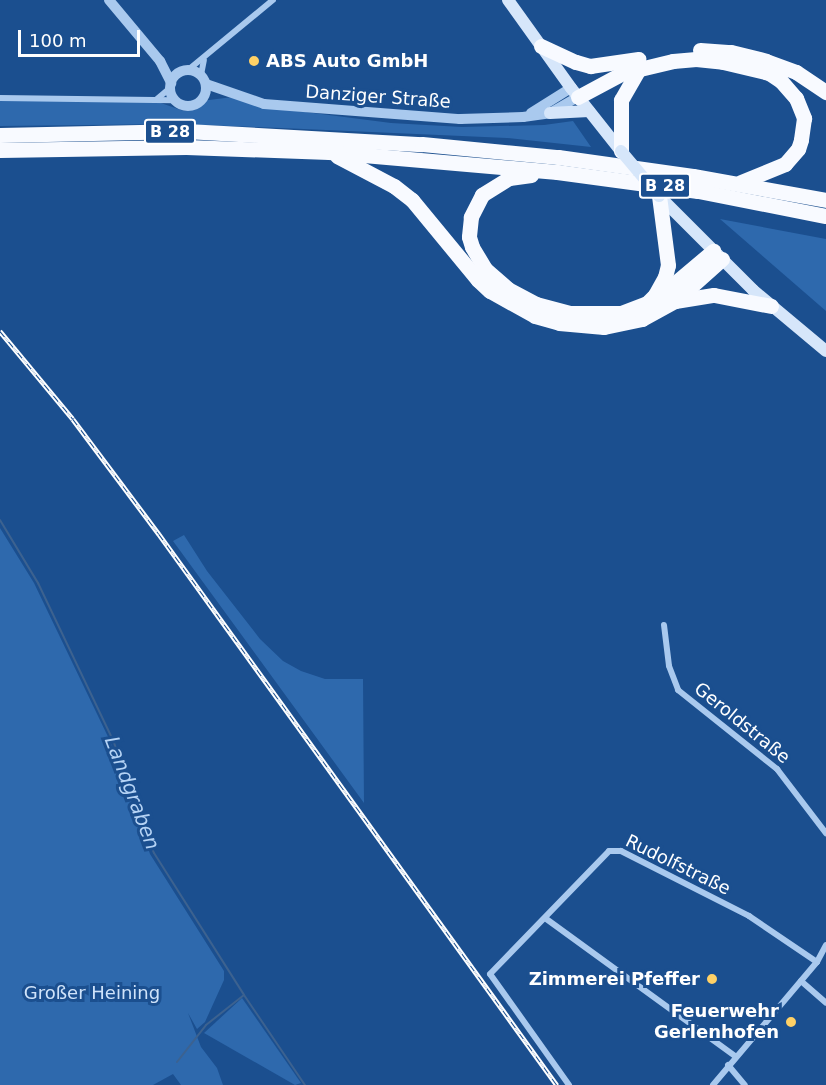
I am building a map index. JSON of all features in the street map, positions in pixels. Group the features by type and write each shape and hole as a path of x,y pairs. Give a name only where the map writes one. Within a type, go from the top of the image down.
{"highway":[{"path":"542,46 576,62 591,66 634,66 673,61 723,62 769,74 792,92 804,118 798,149 778,169 738,183"},
{"path":"574,93 590,78 676,51 732,52 796,72 826,92"},
{"path":"618,142 621,100 634,66"},
{"name":"B 28","path":"0,135 186,132 351,139 558,157 738,183 826,200"},
{"name":"B 28","path":"0,150 186,147 329,152 558,172 698,191 826,216"},
{"path":"329,152 394,186 433,222 478,280 512,305 535,316 581,326 620,326 642,319 675,301 718,255"},
{"path":"558,172 509,178 482,195 471,217 469,228 477,257 485,269 508,289 554,309 570,313 607,315 637,309 669,290 718,255"},
{"path":"647,303 665,277 668,265 659,196"},
{"path":"675,301 714,295 771,306"}],"main road":[{"path":"508,0 574,93 618,142 659,196 771,306 826,351"},
{"path":"550,113 589,111"}],"street":[{"path":"109,0 160,62 174,100"},
{"path":"156,100 184,71 204,59 273,0"},
{"path":"204,59 204,98"},
{"name":"Danziger Straße","path":"160,62 232,94 264,104 308,109 460,119 523,117 550,113 574,93"},
{"name":"Danziger Straße","path":"523,117 574,93"},
{"name":"Danziger Straße","path":"0,98 174,100 189,107 204,98 232,94"},
{"name":"Geroldstraße","path":"664,625 669,666 678,690 777,769 826,833"},
{"name":"Rudolfstraße","path":"569,1085 490,974 605,854 618,850 748,916 817,962"},
{"path":"545,918 735,1056"},
{"path":"713,1085 735,1056 817,962 826,945"},
{"path":"801,981 826,1003"},
{"path":"728,1065 745,1085"}],"green space":[{"path":"233,97 259,106 391,123 462,127 544,125 573,121 591,147 507,138 175,124 0,126 0,100 158,102 184,111 191,109 201,101"},
{"path":"720,219 826,239 826,311"},
{"name":"Großer Heining","path":"0,528 34,583 111,743 150,854 224,971 224,980 205,1022 197,1029 188,1013 201,1047 217,1068 223,1085 181,1085 173,1074 153,1085 0,1085"},
{"path":"184,535 207,571 260,639 283,661 301,671 325,679 363,679 364,803 173,541"},
{"path":"242,998 301,1083 295,1085 204,1033"}],"waterway":[{"name":"Landgraben","path":"0,520 38,583 113,740 154,853 244,995 305,1085"},
{"path":"177,1062 206,1025 244,995"}],"railway":[{"path":"0,331 73,419 159,534 557,1085"}],"place":[{"name":"ABS Auto GmbH","path":"254,61"},
{"name":"Zimmerei Pfeffer","path":"712,979"},
{"name":"Feuerwehr Gerlenhofen","path":"791,1022"}]}
